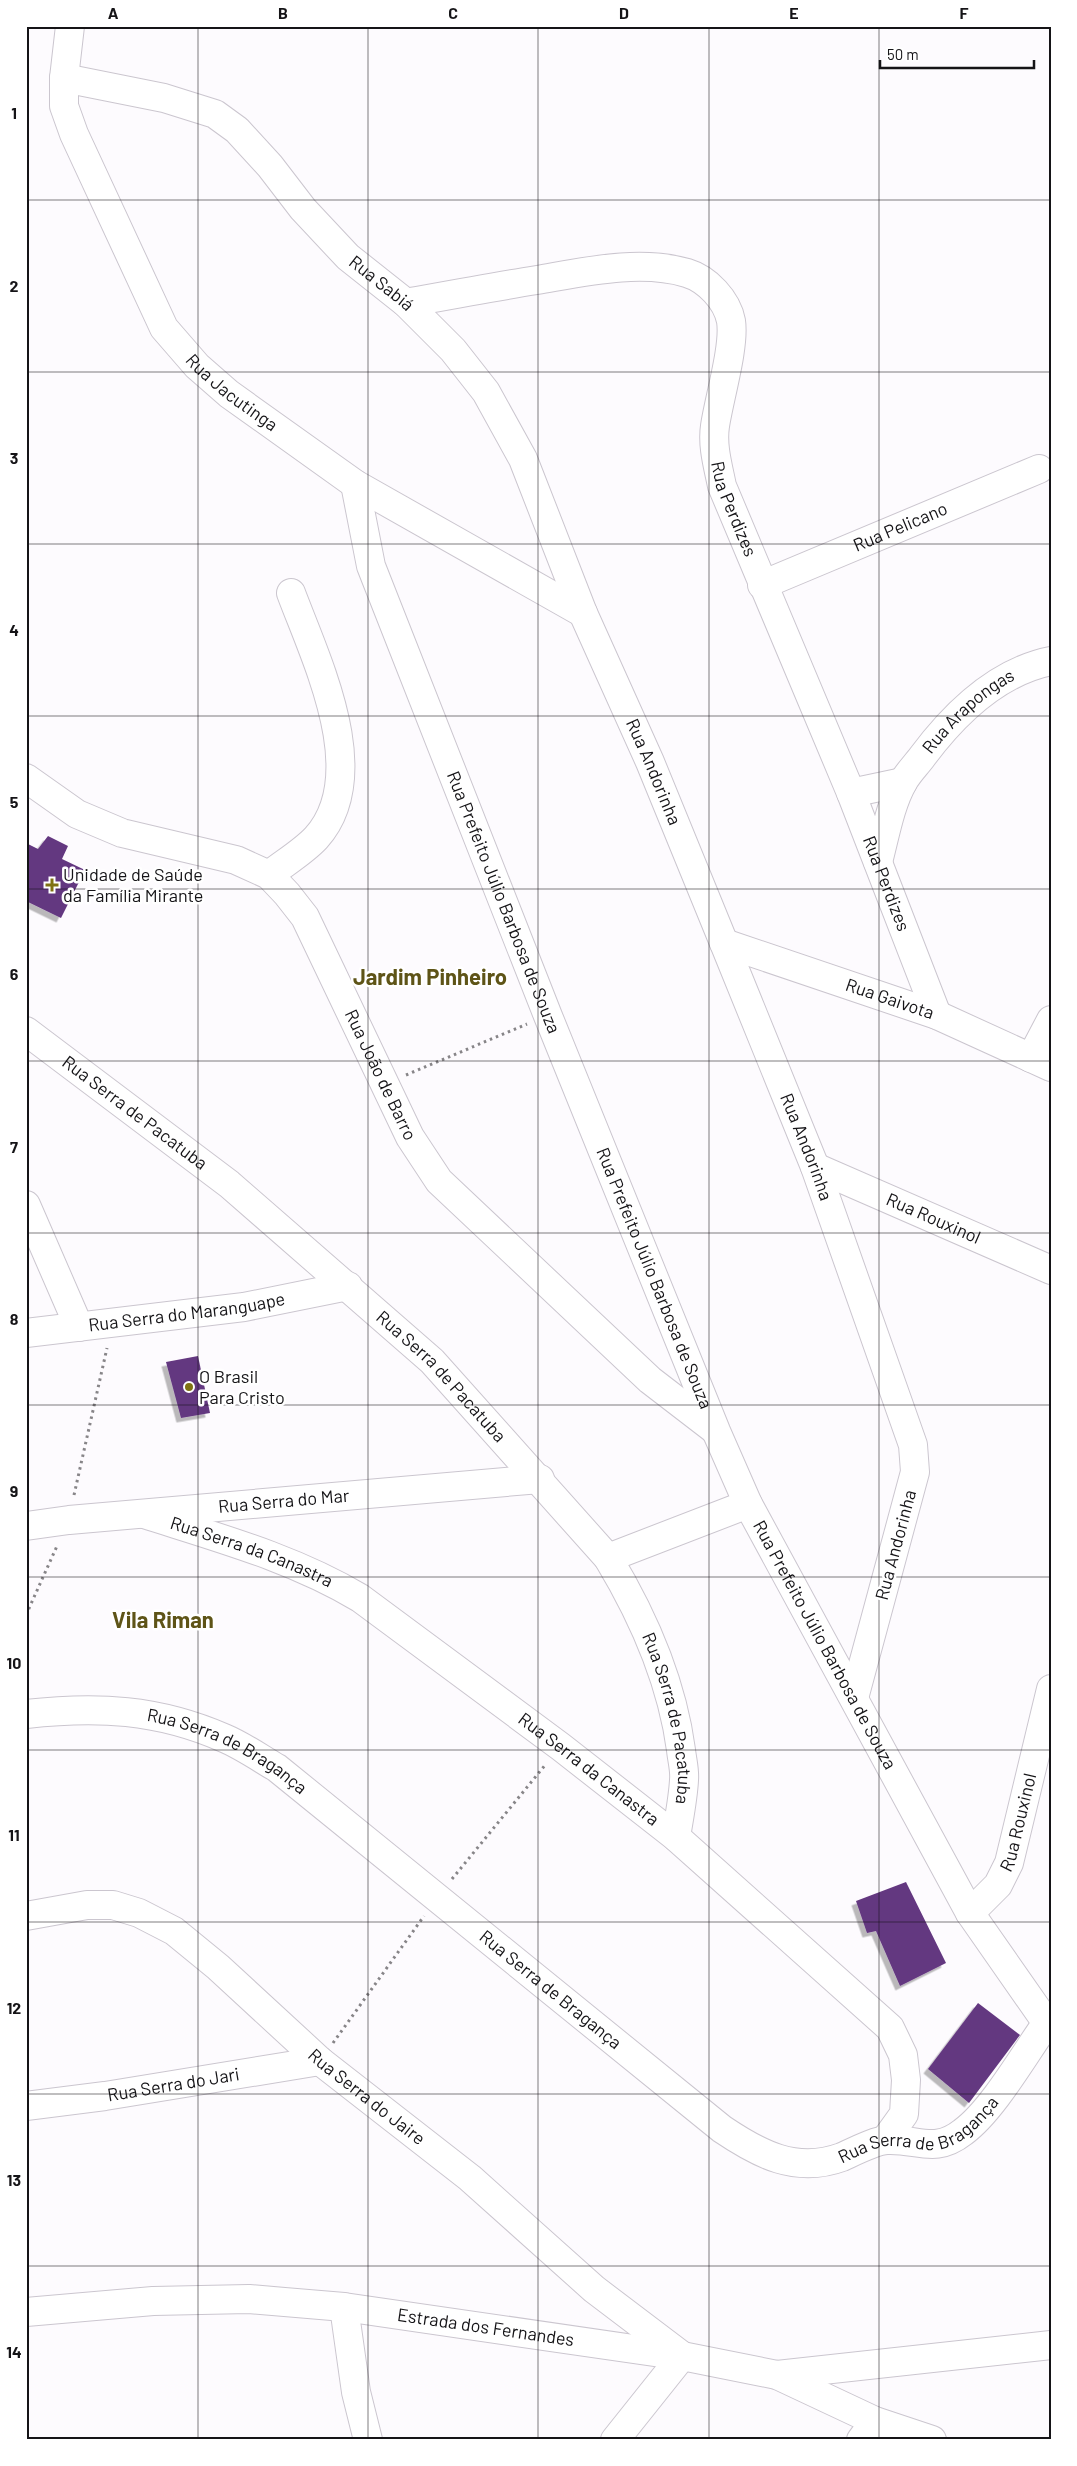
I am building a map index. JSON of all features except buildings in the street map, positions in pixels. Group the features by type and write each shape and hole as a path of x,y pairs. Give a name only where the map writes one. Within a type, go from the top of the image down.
{"street":[{"name":"Rua Jacutinga","path":"70,26 64,78 64,106 74,134 164,328 197,366 229,394 355,484 583,612"},
{"name":"Rua Sabiá","path":"64,78 164,98 215,114 237,130 252,145 302,209 348,257 406,303 453,350 486,392 523,459 583,612"},
{"name":"Rua Perdizes","path":"406,303 582,272 632,268 665,269 688,273 709,284 722,300 731,321 730,346 714,428 715,452 722,486 851,793 937,1015"},
{"name":"Rua Pelicano","path":"762,585 1039,469"},
{"name":"Rua Prefeito Júlio Barbosa de Souza","path":"355,484 371,566 548,1016 716,1431 748,1504 970,1913 1048,2027"},
{"path":"269,875 316,838 332,814 340,791 341,770 338,741 326,689 291,593"},
{"name":"Rua Andorinha","path":"583,612 650,762 815,1167 908,1427 915,1458 915,1472 854,1698"},
{"name":"Rua Arapongas","path":"878,862 887,828 903,782 950,721 968,704 1022,670 1051,662"},
{"name":"Rua João de Barro","path":"26,778 76,814 113,829 236,860 269,875 305,917 410,1138 439,1182 650,1380 716,1431"},
{"path":"851,793 903,782"},
{"name":"Rua Gaivota","path":"724,943 937,1015 1041,1063"},
{"path":"1041,1063 1051,1020"},
{"name":"Rua Serra de Pacatuba","path":"26,1031 229,1184 432,1361 540,1479 608,1558 625,1585 652,1643 665,1679 679,1734 684,1779 676,1837"},
{"name":"Rua Rouxinol","path":"815,1167 1051,1270"},
{"path":"26,1205 79,1327"},
{"name":"Rua Serra do Maranguape","path":"26,1333 244,1307 348,1286"},
{"name":"Rua Serra do Mar","path":"26,1526 69,1520 540,1479"},
{"path":"608,1558 748,1504"},
{"name":"Rua Serra da Canastra","path":"144,1514 254,1549 327,1578 360,1598 561,1746 676,1837 890,2028 904,2055 906,2080 904,2114 886,2140"},
{"name":"Rua Rouxinol","path":"970,1913 998,1885 1009,1864 1047,1728 1051,1689"},
{"name":"Rua Serra de Bragança","path":"26,1714 73,1709 128,1711 177,1720 226,1738 277,1768 722,2129 755,2151 776,2159 796,2163 834,2160 886,2140 928,2145 946,2144 965,2132 983,2112 1048,2027"},
{"name":"Rua Serra do Jaire","path":"26,1916 87,1905 113,1905 139,1913 174,1931 218,1967 320,2061 470,2178 594,2289 682,2356"},
{"name":"Rua Serra do Jari","path":"26,2106 105,2096 320,2061"},
{"name":"Estrada dos Fernandes","path":"26,2312 153,2301 250,2299 344,2307 682,2356 777,2375 868,2430 932,2440"},
{"path":"344,2307 356,2392 368,2440"},
{"path":"777,2375 1051,2345"},
{"path":"615,2440 682,2356"}],"path":[{"path":"384,1084 548,1016"},
{"path":"26,1615 69,1520 112,1323"},
{"path":"320,2061 437,1896 561,1746"}],"place":[{"name":"Unidade de Saúde da Família Mirante","path":"52,885"},
{"name":"O Brasil Para Cristo","path":"189,1387"}],"district":[{"name":"Jardim Pinheiro","path":"430,977"},
{"name":"Vila Riman","path":"163,1620"}]}
